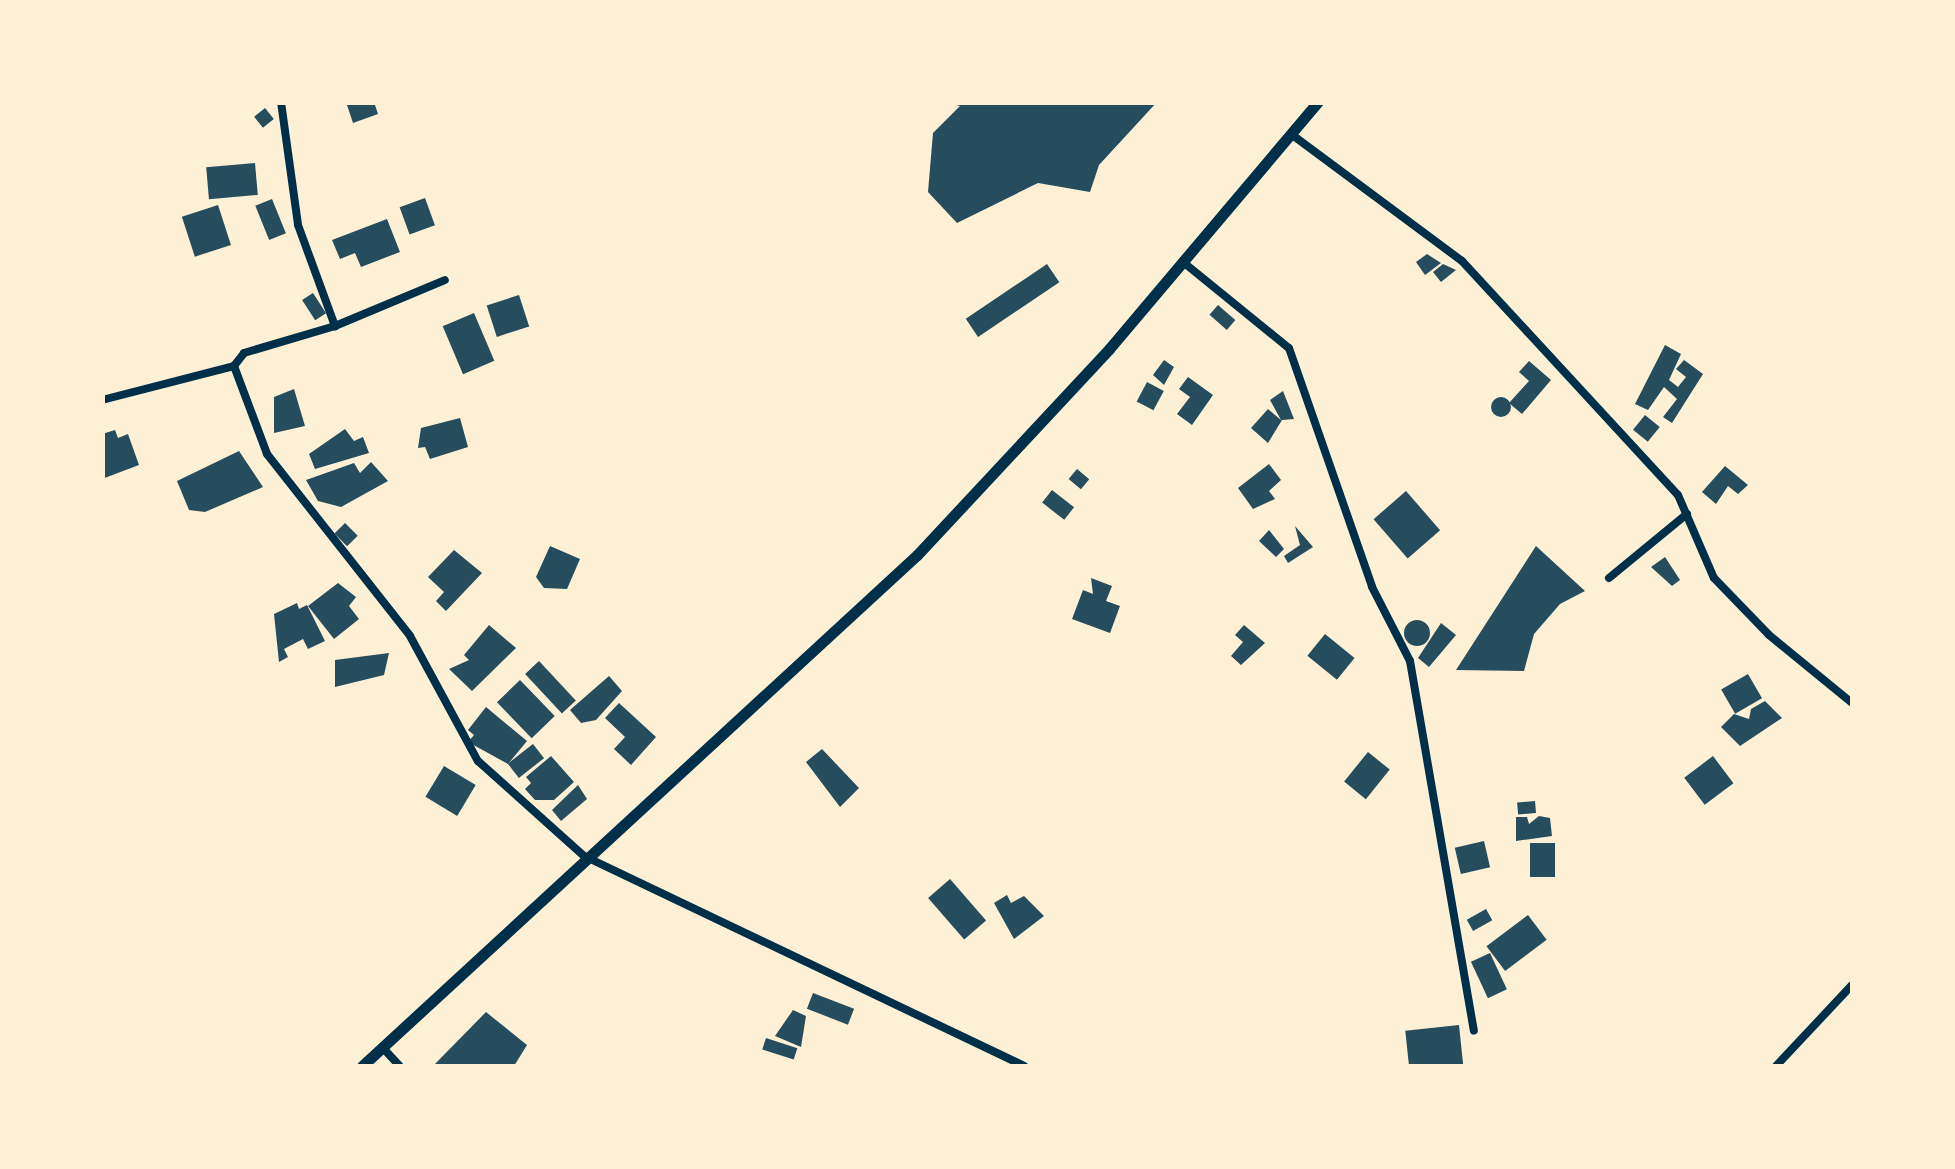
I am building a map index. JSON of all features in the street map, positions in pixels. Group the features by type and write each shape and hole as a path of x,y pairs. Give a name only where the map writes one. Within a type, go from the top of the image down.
{"main road":[{"path":"362,1066 584,856 917,555 1182,262 1318,102"}],"street":[{"path":"281,102 298,225 335,326"},
{"path":"1292,134 1462,261 1530,342 1632,439 1687,514 1714,578 1769,635 1852,702"},
{"path":"1182,262 1289,348 1372,587 1410,661 1474,1030"},
{"path":"102,400 234,366 244,353 335,326 445,280"},
{"path":"234,366 267,454 410,636 478,761 584,856 1024,1066"},
{"path":"1609,578 1687,514"},
{"path":"1776,1066 1852,986"},
{"path":"382,1048 400,1066"}],"building":[{"path":"346,102 374,102 378,114 353,123"},
{"path":"944,102 1157,102 1099,165 1090,192 1038,183 957,223 928,192 933,133 960,106"},
{"path":"265,108 274,119 263,128 254,117"},
{"path":"255,163 258,195 209,199 206,167"},
{"path":"425,198 435,225 410,234 400,207"},
{"path":"272,199 286,233 269,240 255,206"},
{"path":"218,205 231,245 195,257 182,217"},
{"path":"387,219 400,252 361,267 355,253 340,259 332,240"},
{"path":"1427,254 1441,263 1425,275 1416,262"},
{"path":"1047,264 1059,282 978,337 966,319"},
{"path":"1443,264 1456,270 1441,282 1433,272"},
{"path":"313,293 326,313 315,320 302,300"},
{"path":"519,295 529,326 497,337 487,306"},
{"path":"1218,305 1235,320 1227,330 1209,315"},
{"path":"474,313 494,361 463,374 443,326"},
{"path":"1665,345 1681,354 1669,380 1678,387 1686,377 1676,369 1684,360 1703,374 1672,423 1663,417 1677,399 1664,387 1648,410 1635,404"},
{"path":"1164,360 1174,367 1164,385 1153,375"},
{"path":"1529,361 1551,380 1522,414 1509,403 1529,381 1519,372"},
{"path":"1188,377 1213,395 1192,425 1177,414 1190,397 1179,389"},
{"path":"1147,382 1164,391 1153,410 1137,401"},
{"path":"294,389 305,426 274,433 274,397"},
{"path":"1283,391 1294,419 1282,420 1268,443 1251,428 1268,409 1281,420 1270,400"},
{"path":"1501,397 1511,407 1501,417 1491,407"},
{"path":"1645,415 1660,427 1648,442 1633,430"},
{"path":"460,418 468,447 430,459 425,447 418,448 421,428"},
{"path":"345,429 354,441 363,437 369,453 315,469 309,454"},
{"path":"115,430 118,438 128,434 139,465 102,479 102,434"},
{"path":"239,451 263,487 205,512 189,510 177,481"},
{"path":"371,462 388,481 341,507 318,501 306,480 354,463 360,473"},
{"path":"1269,464 1281,480 1269,491 1275,499 1253,509 1238,488"},
{"path":"1725,466 1748,485 1738,494 1728,486 1716,504 1702,492"},
{"path":"1077,469 1089,479 1081,489 1069,479"},
{"path":"1052,490 1074,507 1064,520 1042,503"},
{"path":"1406,491 1440,530 1408,558 1374,519"},
{"path":"345,523 358,536 347,546 334,534"},
{"path":"1295,526 1313,547 1288,563 1284,556 1300,545"},
{"path":"1269,530 1284,549 1276,557 1259,541"},
{"path":"550,546 580,559 567,589 544,588 536,577"},
{"path":"1536,546 1585,591 1560,604 1534,634 1524,671 1456,670"},
{"path":"454,550 482,573 446,611 436,601 444,592 428,577"},
{"path":"1665,557 1680,580 1672,586 1651,567"},
{"path":"1091,578 1112,586 1106,601 1120,606 1110,633 1072,619 1083,590 1093,594"},
{"path":"338,583 356,597 349,606 359,619 334,639 308,606"},
{"path":"297,603 299,609 307,605 325,641 308,649 303,639 284,649 288,657 279,662 274,614"},
{"path":"1417,620 1426,624 1430,633 1426,642 1417,646 1408,642 1404,633 1408,624"},
{"path":"1441,623 1456,635 1429,667 1418,658"},
{"path":"489,625 516,648 472,691 449,669 469,660 464,655"},
{"path":"1244,625 1265,643 1241,665 1231,656 1243,642 1235,635"},
{"path":"1325,634 1355,658 1337,680 1307,656"},
{"path":"389,653 384,675 335,687 335,660"},
{"path":"539,661 576,700 562,713 525,674"},
{"path":"1748,674 1762,698 1735,714 1721,690"},
{"path":"609,676 622,691 596,720 581,723 570,710"},
{"path":"520,680 555,716 532,738 497,702"},
{"path":"1765,701 1782,718 1740,746 1721,727 1734,714 1749,719 1751,709"},
{"path":"619,703 656,737 631,765 614,749 625,737 605,718"},
{"path":"486,707 527,741 508,764 468,742 474,735 468,730"},
{"path":"533,744 544,758 519,778 508,764"},
{"path":"822,749 859,788 840,807 806,762"},
{"path":"1368,752 1390,770 1366,799 1344,782"},
{"path":"551,756 574,782 554,800 535,800 525,789 531,783 526,777"},
{"path":"1713,756 1733,783 1705,805 1684,778"},
{"path":"444,766 476,785 457,816 425,797"},
{"path":"578,785 587,799 561,821 552,810"},
{"path":"1535,801 1536,813 1518,815 1517,803"},
{"path":"1539,816 1550,818 1552,836 1516,841 1516,817 1527,817 1529,824"},
{"path":"1484,841 1490,867 1461,874 1455,848"},
{"path":"1530,843 1555,843 1555,877 1530,877"},
{"path":"950,879 986,921 964,940 928,898"},
{"path":"1007,895 1011,903 1024,896 1044,916 1014,939 994,903"},
{"path":"1486,909 1492,920 1473,931 1467,920"},
{"path":"1528,915 1547,940 1505,971 1486,946"},
{"path":"1490,953 1507,989 1488,998 1471,962"},
{"path":"813,993 854,1009 848,1025 807,1009"},
{"path":"793,1010 806,1016 801,1047 775,1036"},
{"path":"486,1012 527,1045 514,1066 433,1066"},
{"path":"1459,1025 1463,1066 1409,1066 1405,1031"},
{"path":"766,1038 797,1048 794,1060 762,1049"}]}
